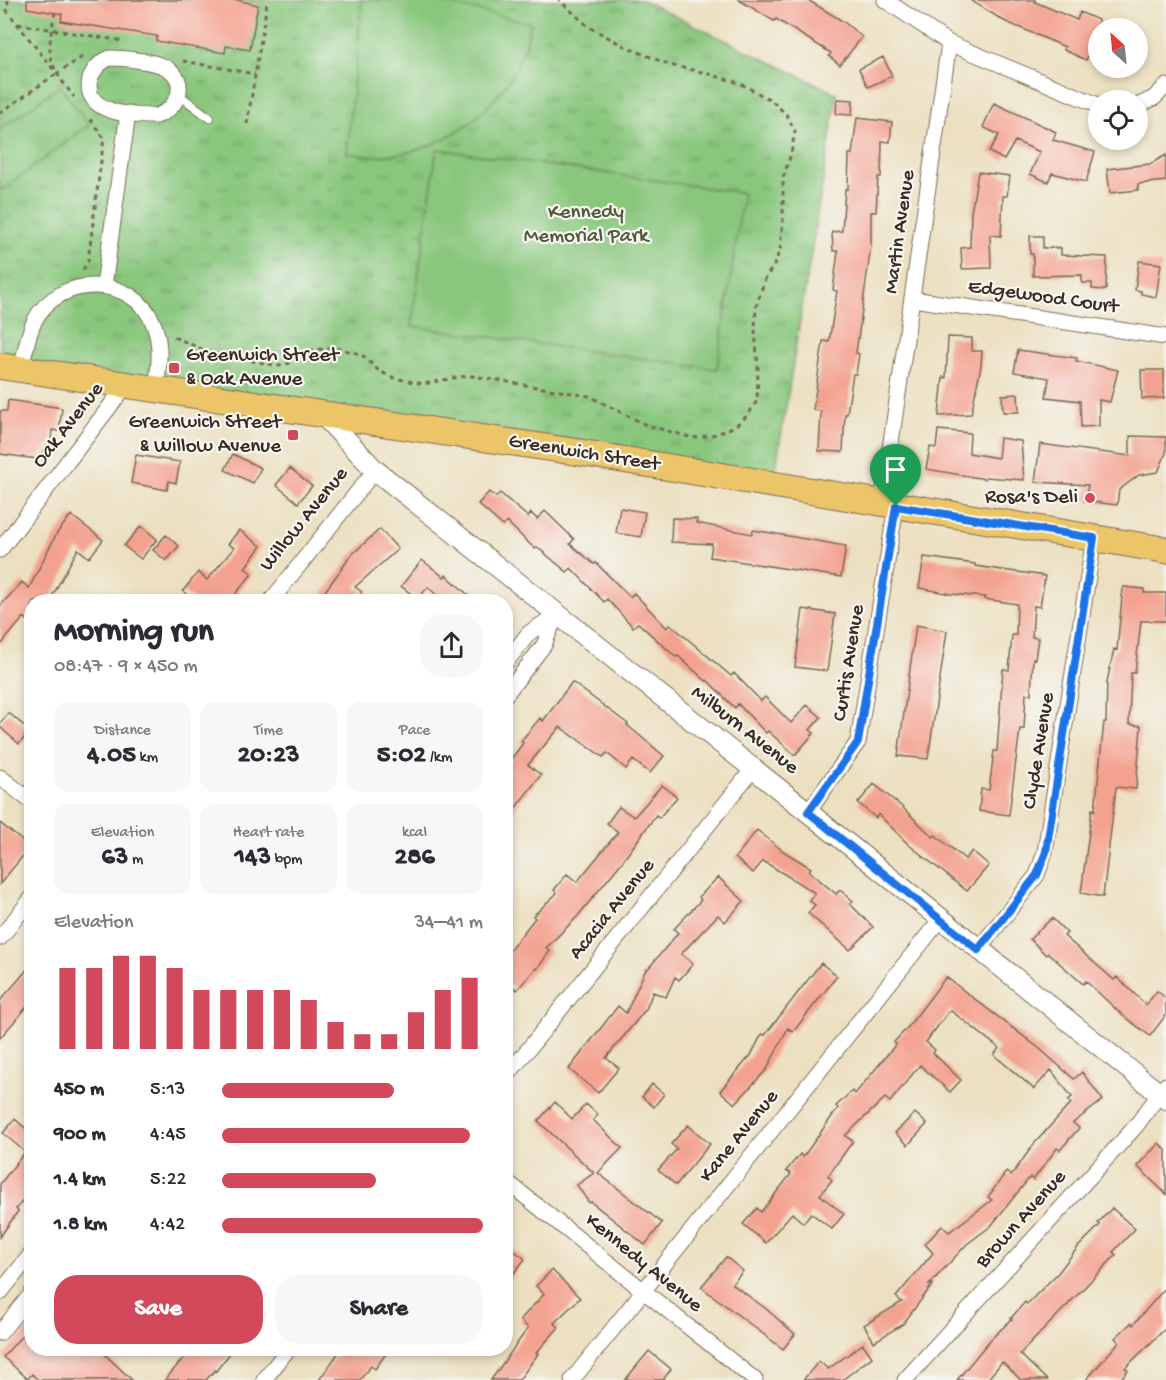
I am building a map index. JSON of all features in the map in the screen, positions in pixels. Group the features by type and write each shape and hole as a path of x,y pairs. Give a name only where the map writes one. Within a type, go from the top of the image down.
{"main road":[{"name":"Greenwich Street","path":"10,368 577,452 1166,550"}],"street":[{"path":"885,0 949,43 1088,101"},
{"name":"Martin Avenue","path":"889,505 913,300 949,43"},
{"path":"118,58 166,67 177,79 179,95 176,102 164,114 156,116 128,113 104,108 92,97 89,81 96,66 102,61 118,58"},
{"path":"1148,101 1166,86"},
{"path":"104,286 128,113"},
{"path":"10,368 35,320 48,303 64,292 84,286 104,286 124,293 141,305 154,323 159,343 156,389"},
{"name":"Edgewood Court","path":"913,300 1166,337"},
{"name":"Oak Avenue","path":"0,549 127,384"},
{"name":"Willow Avenue","path":"276,594 375,470 324,416"},
{"name":"Milburn Avenue","path":"375,470 808,812 940,920 1164,1093"},
{"name":"Curtis Avenue","path":"808,812 858,742 889,505"},
{"name":"Clyde Avenue","path":"978,950 1037,875 1046,852 1094,538"},
{"path":"513,653 529,633 556,615"},
{"path":"513,685 544,645 556,615"},
{"name":"Acacia Avenue","path":"513,1068 753,769"},
{"path":"0,777 24,796"},
{"path":"0,938 24,908"},
{"name":"Kane Avenue","path":"572,1380 940,920"},
{"name":"Brown Avenue","path":"905,1380 1164,1093"},
{"name":"Kennedy Avenue","path":"513,1187 755,1380"},
{"path":"0,1293 24,1263"},
{"path":"0,1333 24,1303"},
{"path":"264,1380 284,1356"}],"lane":[{"path":"179,95 210,118"}],"path":[{"path":"8,0 7,11 56,74"},
{"path":"155,328 211,353 279,366 294,362 313,350 335,348 361,354 379,371 393,378 423,384 473,376 589,396 646,425 693,438 717,434 735,426 747,416 757,401 756,307 765,279 780,250 783,178 795,131 786,114 771,100 739,83 670,65 626,47 589,27 559,0"},
{"path":"247,124 267,3"},
{"path":"55,12 49,45 50,58 56,74"},
{"path":"0,113 56,74"},
{"path":"77,273 84,269 88,261 104,138"}],"green space":[{"name":"Kennedy Memorial Park","path":"0,0 642,0 837,94 773,485 0,366"},
{"path":"362,0 430,0 530,23 527,40 513,72 500,93 466,126 423,148 399,154 374,156 347,153"},
{"path":"60,86 89,125 0,191 0,130"},
{"path":"437,149 743,193 717,369 411,326"}],"building":[{"path":"27,0 237,0 258,5 250,50 226,46 225,53 156,41 157,36 61,21 62,14 27,8"},
{"path":"739,0 808,0 844,22 862,37 840,65 829,56 831,53 776,19 774,21"},
{"path":"970,0 1035,0 1035,2 1077,20 1080,12 1094,18 1088,18 1088,56 1086,60 1064,50 1065,47 1004,21"},
{"path":"883,57 892,76 868,87 859,69"},
{"path":"837,99 853,100 852,115 836,114"},
{"path":"994,103 1056,132 1053,140 1095,152 1086,182 1052,173 1048,182 1030,174 1040,152 1015,141 1004,160 989,152 999,135 983,127"},
{"path":"857,118 892,122 890,142 882,141 881,177 878,177 876,212 871,212 871,246 856,353 859,354 856,374 853,374 847,414 845,414 843,452 819,451 821,411 813,410 823,341 829,342 837,291 833,290 838,251 833,251 832,232 842,231 845,189 848,189 849,154 852,154"},
{"path":"1166,155 1166,181 1138,184 1138,190 1110,193 1107,169 1150,164"},
{"path":"978,172 1010,176 1007,196 1003,196 1001,236 990,235 991,268 962,269 961,248 970,247 971,213"},
{"path":"1030,236 1043,236 1043,248 1061,248 1061,255 1107,257 1106,290 1092,289 1092,283 1082,283 1082,275 1033,276"},
{"path":"1139,261 1161,264 1156,297 1141,294 1141,291 1135,290"},
{"path":"948,337 972,338 972,351 982,351 971,414 939,416 943,377 946,378"},
{"path":"1018,350 1077,358 1076,361 1118,370 1110,402 1099,400 1099,426 1081,427 1080,401 1046,397 1049,378 1014,372"},
{"path":"1141,370 1164,370 1164,398 1142,399"},
{"path":"1018,394 1019,412 1003,412 1002,395"},
{"path":"8,400 62,408 59,431 52,430 51,441 37,459 0,454 0,411 7,411"},
{"path":"938,430 970,433 969,453 998,458 1000,438 1021,441 1024,480 986,477 985,479 926,469 930,447 936,448"},
{"path":"1130,436 1166,437 1166,453 1158,472 1139,475 1119,490 1117,505 1085,501 1088,485 1035,482 1040,444 1130,456"},
{"path":"233,454 261,468 253,483 225,470"},
{"path":"136,455 180,462 176,483 169,481 167,490 131,483"},
{"path":"290,468 312,486 298,503 276,485"},
{"path":"489,492 496,497 500,493 528,517 531,513 537,519 545,511 574,539 570,544 594,564 596,563 630,597 634,593 667,628 670,624 731,676 734,673 761,701 765,697 791,723 807,705 821,717 810,730 814,733 795,755 768,731 766,733 738,704 735,708 707,680 678,656 676,657 638,623 633,627 607,599 604,602 571,568 567,572 537,547 535,549 507,522 503,526 478,504"},
{"path":"620,508 645,512 641,537 616,533"},
{"path":"71,515 103,540 89,558 78,549 53,594 24,594 24,617 0,646 0,606 22,582 29,588 57,533"},
{"path":"672,518 697,519 696,523 752,534 753,530 846,546 841,577 710,557 712,544 671,542"},
{"path":"141,526 157,539 141,559 124,546"},
{"path":"380,529 398,549 355,587 362,592 360,594 323,594 347,559"},
{"path":"239,530 261,546 245,568 252,574 236,594 187,594 183,591 198,572 207,580 234,548 228,544"},
{"path":"166,535 179,546 166,561 153,550"},
{"path":"924,557 1045,576 1040,607 1034,606 1032,637 1038,638 1035,659 1033,658 1031,694 1026,694 1024,729 1020,729 1009,815 979,811 981,789 989,790 994,751 997,751 1003,669 1009,670 1012,635 1016,635 1017,604 919,588"},
{"path":"422,560 444,577 446,575 467,594 435,594 428,587 422,594 411,594 401,586"},
{"path":"1123,587 1144,589 1144,593 1166,593 1166,621 1141,621 1135,673 1131,673 1129,724 1141,726 1136,789 1116,787 1103,897 1081,893 1092,809 1095,810 1104,722 1106,722 1107,682 1114,649 1117,650"},
{"path":"803,609 835,614 827,671 795,667"},
{"path":"916,625 947,631 928,759 898,756"},
{"path":"572,682 628,724 664,756 650,773 633,760 626,769 607,753 603,757 560,727 528,765 541,775 513,811 513,757 523,743 521,741 540,718 543,721"},
{"path":"9,713 24,726 24,738 19,744 0,727 0,723"},
{"path":"874,784 933,837 935,835 965,859 972,851 989,865 967,891 909,845 878,814 876,818 858,803"},
{"path":"662,785 677,797 659,818 656,815 622,862 577,917 546,948 550,951 517,990 513,987 513,946 535,918 533,916 557,893 554,890 567,874 577,882 618,832 607,823 619,807 634,817"},
{"path":"0,823 24,842 24,854 0,884"},
{"path":"757,830 783,851 811,868 809,871 836,894 840,890 853,901 850,904 873,927 850,950 808,913 815,905 809,900 815,893 763,861 753,873 735,858"},
{"path":"718,877 744,901 725,922 718,915 681,954 693,964 679,980 675,977 666,997 653,992 646,1009 606,1058 619,1068 598,1093 569,1069 618,1006 626,1013 646,969 678,933 674,929 701,900 699,897"},
{"path":"1052,918 1067,933 1064,936 1114,980 1117,977 1146,1005 1157,991 1166,998 1166,1015 1150,1036 1121,1014 1086,981 1083,984 1048,953 1046,955 1030,939"},
{"path":"821,963 837,976 793,1032 788,1028 767,1069 735,1104 720,1091 751,1055 762,1034 765,1035"},
{"path":"24,973 24,1010 0,1038 0,1001"},
{"path":"946,977 1040,1049 1074,1079 1082,1072 1103,1100 1073,1123 1079,1128 1060,1150 1057,1148 1033,1180 1030,1177 991,1226 967,1244 929,1285 933,1284 903,1324 874,1342 864,1325 902,1302 896,1297 933,1253 925,1244 942,1226 949,1232 992,1200 988,1197 1006,1172 1011,1176 1034,1144 1071,1103 1068,1100 1072,1097 1051,1070 1034,1089 994,1055 999,1048 950,1010 926,1042 935,1050 933,1053 961,1080 950,1092 920,1065 890,1102 885,1098 845,1136 853,1141 828,1176 832,1180 820,1195 844,1214 832,1229 811,1213 803,1223 792,1213 766,1243 743,1224 757,1208 761,1212 791,1174 786,1171 800,1154 803,1157 838,1108 836,1106 852,1091 855,1094"},
{"path":"652,1084 664,1094 654,1107 642,1097"},
{"path":"555,1102 572,1119 586,1104 598,1115 593,1120 622,1148 598,1173 662,1223 645,1245 591,1202 589,1203 577,1185 594,1173 538,1121"},
{"path":"915,1113 927,1124 908,1145 895,1133"},
{"path":"15,1119 24,1127 24,1151 3,1133"},
{"path":"688,1125 710,1144 676,1185 658,1170 677,1149 671,1144"},
{"path":"1159,1143 1166,1150 1166,1194 1137,1166"},
{"path":"24,1153 24,1200 0,1237 0,1184"},
{"path":"1112,1208 1135,1229 1113,1252 1116,1255 1020,1354 1047,1380 1021,1380 1002,1362 987,1380 957,1380 1025,1302 1027,1304 1058,1273"},
{"path":"513,1250 525,1259 513,1274"},
{"path":"726,1257 743,1271 732,1284 795,1334 783,1349 701,1287"},
{"path":"552,1270 580,1298 554,1323 559,1327 536,1353 538,1354 519,1380 491,1380 508,1356 513,1356 513,1349 528,1328 520,1320 544,1294 536,1286"},
{"path":"1166,1287 1166,1328 1125,1368 1128,1370 1120,1380 1086,1380 1119,1342 1115,1338 1131,1323 1133,1325"},
{"path":"24,1333 24,1356 106,1356 132,1380 38,1380 32,1374 28,1379 3,1357"},
{"path":"863,1344 872,1357 842,1380 803,1380 819,1361 828,1369"},
{"path":"649,1351 671,1369 663,1380 625,1380"},
{"path":"185,1356 228,1356 206,1380 165,1380"},
{"path":"336,1356 384,1356 375,1369 371,1366 360,1380 319,1380"}],"place":[{"name":"Greenwich Street & Oak Avenue","path":"174,368"},
{"name":"Greenwich Street & Willow Avenue","path":"293,435"},
{"name":"Rosa's Deli","path":"1090,498"}],"route":[{"path":"896,506 1094,538 1046,852 1037,875 978,950 808,812 858,742 896,506"}]}
